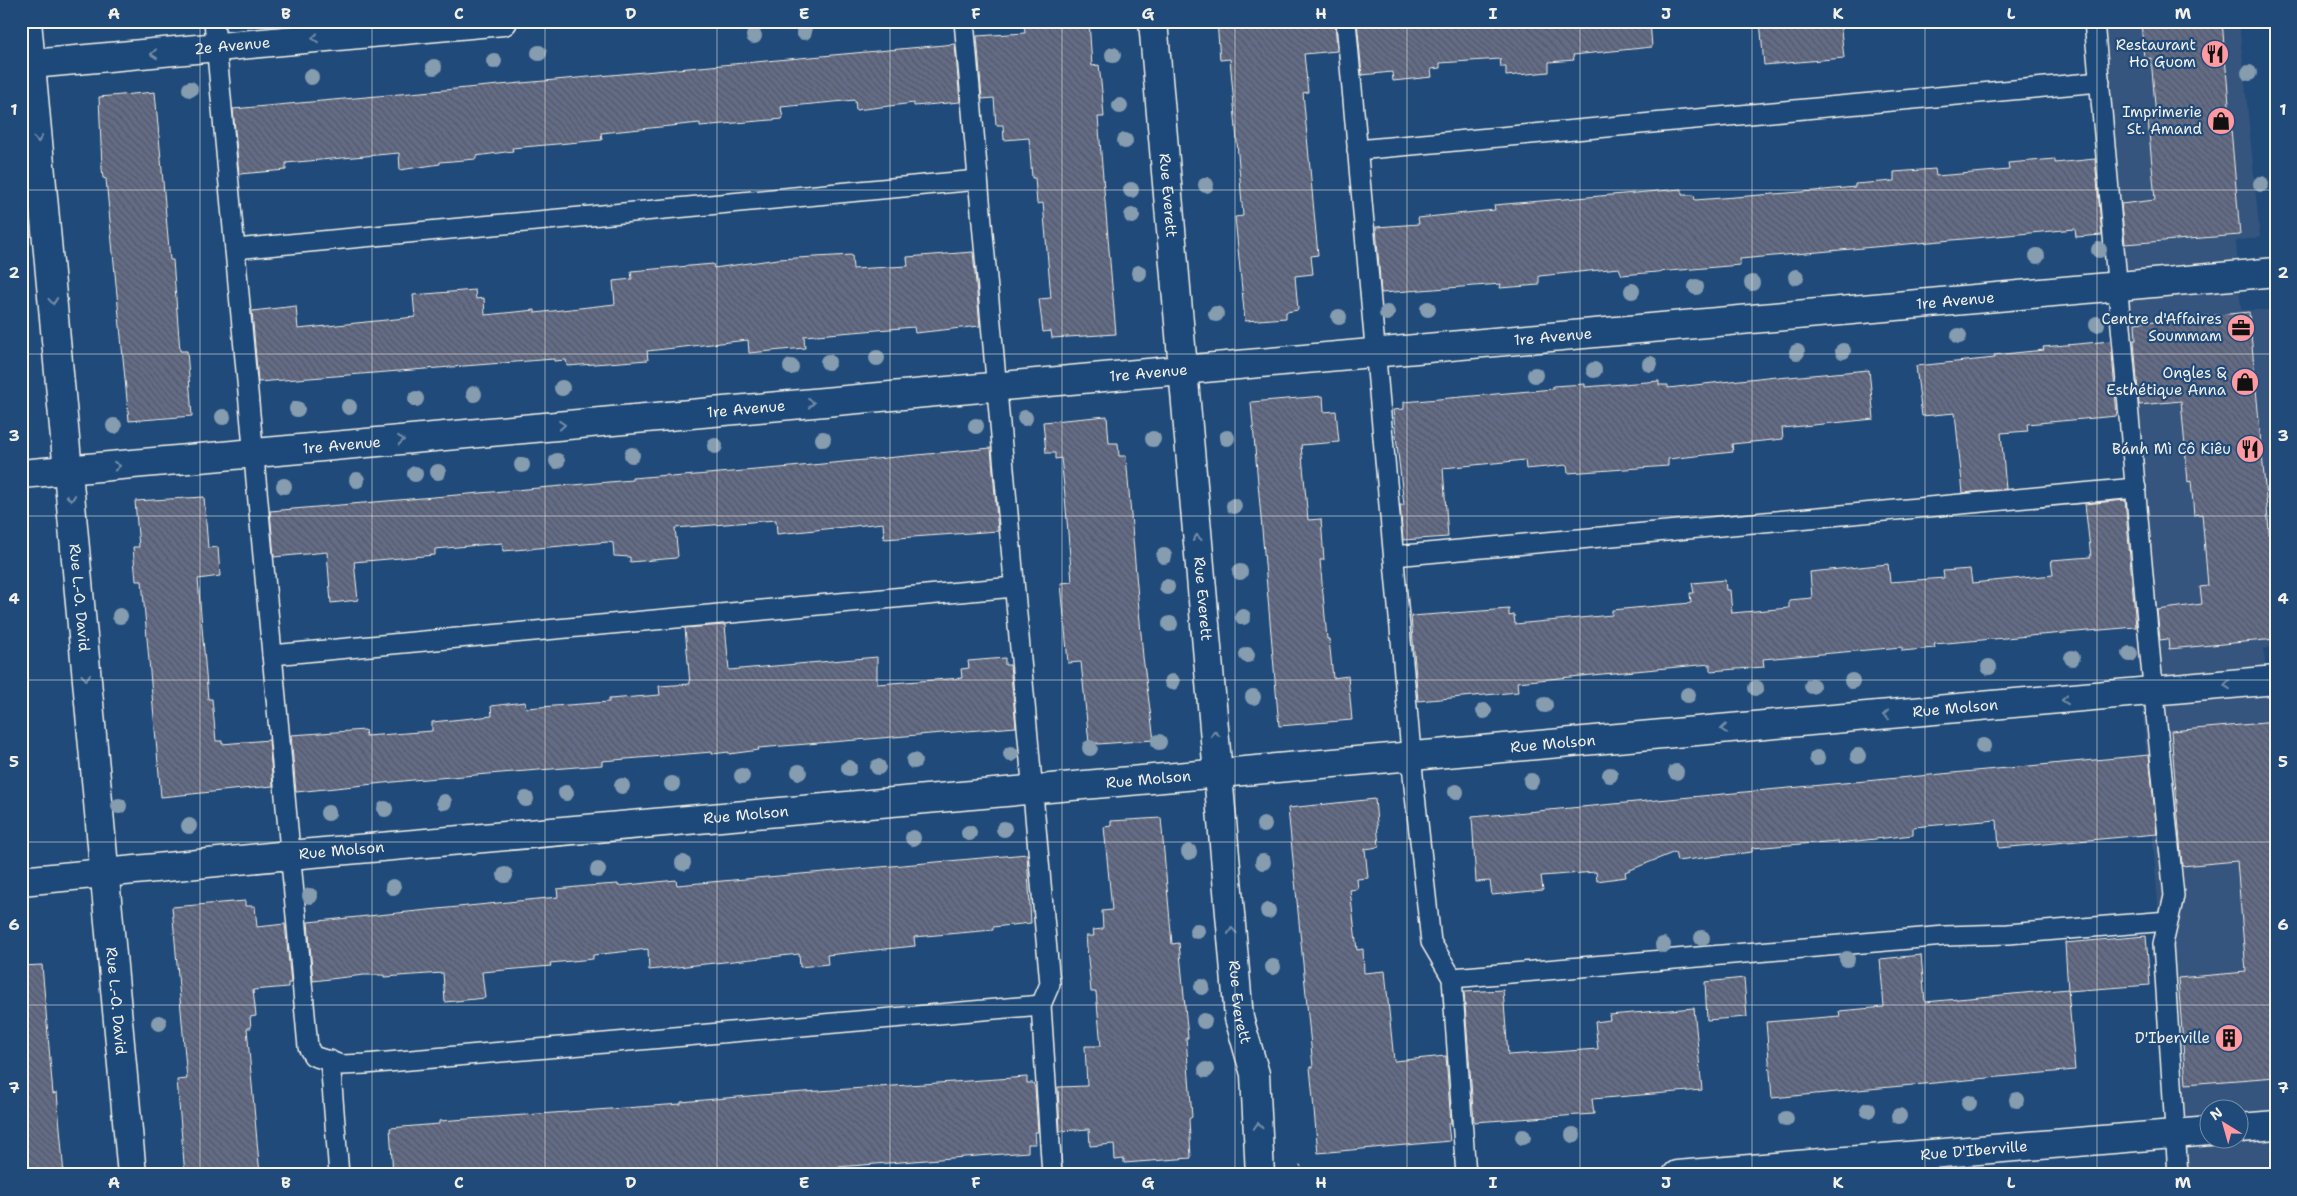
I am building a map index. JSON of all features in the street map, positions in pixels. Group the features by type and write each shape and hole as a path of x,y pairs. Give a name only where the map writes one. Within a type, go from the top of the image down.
{"street":[{"name":"Rue L.-O. David","path":"27,21 26,64 68,470 103,874 132,1175"},
{"name":"2e Avenue","path":"26,64 216,34 503,21"},
{"name":"Rue Everett","path":"1153,21 1239,1018 1255,1074 1260,1175"},
{"name":"1re Avenue","path":"21,474 2276,272"},
{"name":"Rue Molson","path":"21,881 290,855 2276,680"},
{"path":"2250,1127 2276,1125"},
{"name":"Rue D'Iberville","path":"1677,1175 2200,1131"}],"lane":[{"path":"964,21 1050,984 1041,1005 1052,1175"},
{"path":"1346,21 1411,756 1431,942 1452,978 1466,1175"},
{"path":"2094,21 2153,692 2174,896 2163,944 2178,1175"},
{"path":"216,34 308,1047 313,1056 342,1064 378,1063 1041,1005"},
{"path":"1357,150 2100,82"},
{"path":"235,249 978,180"},
{"path":"1394,556 2136,488"},
{"path":"272,655 1014,587"},
{"path":"1452,978 1945,936 2008,934 2168,921"},
{"path":"330,1060 339,1175"}],"shaded area":[{"path":"2089,21 2239,21 2260,237 2236,241 2241,310 2269,310 2276,381 2276,646 2264,649 2269,724 2276,723 2276,1175 2179,1175"}],"building":[{"path":"1024,21 1089,21 1092,66 1099,65 1102,92 1104,117 1098,117 1116,334 1052,338 1051,331 1043,332 1039,299 1051,298 1043,203 1037,204 1035,178 1032,178 1029,138 1004,140 1003,125 996,125 994,98 982,99 977,36 1025,33"},
{"path":"1217,21 1335,21 1337,51 1304,54 1308,92 1303,93 1318,255 1311,256 1313,274 1295,276 1298,310 1286,312 1286,318 1245,321 1235,217 1243,216 1230,59 1220,60"},
{"path":"1357,21 1650,21 1652,47 1573,55 1574,60 1549,62 1549,72 1506,76 1506,67 1501,67 1500,59 1440,63 1440,68 1431,69 1432,77 1393,81 1392,72 1362,75"},
{"path":"1760,21 1840,21 1844,58 1764,65"},
{"path":"2141,21 2222,21 2240,235 2125,244 2121,204 2155,200 2148,120 2156,117 2151,58 2144,59"},
{"path":"955,44 960,102 914,106 914,103 856,110 855,100 781,107 783,119 700,126 700,123 601,133 602,140 512,148 513,151 476,156 476,159 440,162 440,164 400,170 399,153 286,163 286,170 239,174 233,109"},
{"path":"155,92 170,260 173,260 180,351 187,351 192,416 129,421 106,179 103,178 102,168 99,97"},
{"path":"2055,159 2055,163 2095,159 2102,235 2076,237 2075,229 1740,259 1740,265 1622,275 1619,268 1539,276 1539,285 1500,288 1501,284 1381,293 1376,227 1419,224 1418,218 1495,210 1494,205 1682,189 1682,195 1694,195 1695,200 1814,191 1855,187 1855,184 1894,181 1894,172 1935,169 1936,176 2009,170 2008,163"},
{"path":"973,252 980,326 915,333 914,327 804,336 805,348 749,353 748,340 647,351 648,360 567,366 566,360 554,361 554,359 258,382 252,311 296,306 298,329 415,317 413,295 475,290 476,299 484,298 485,315 535,310 535,313 615,304 613,281 632,279 631,271 713,264 714,268 778,259 852,255 853,269 908,266 907,257"},
{"path":"2249,312 2276,607 2276,639 2169,649 2168,639 2160,640 2157,610 2202,604 2200,587 2208,586 2202,514 2194,515 2191,481 2188,482 2181,401 2139,405 2134,340 2136,340 2135,323"},
{"path":"2111,341 2117,416 2027,424 2028,431 2001,433 2006,489 1963,493 1955,413 1922,416 1916,366 1995,358 1994,355 2044,350 2043,347"},
{"path":"1869,370 1874,419 1782,428 1783,439 1732,444 1733,452 1668,459 1668,466 1568,473 1567,465 1526,469 1525,460 1443,468 1448,537 1403,540 1400,505 1404,505 1393,410 1404,409 1404,402 1553,389 1553,386 1585,384 1585,387 1659,381 1659,385 1668,385 1668,388 1776,376 1777,378"},
{"path":"1323,396 1324,412 1336,411 1339,442 1301,445 1308,520 1321,519 1324,560 1320,560 1327,639 1329,639 1333,678 1348,676 1352,720 1279,726 1251,402"},
{"path":"1107,416 1109,443 1118,443 1119,456 1126,456 1143,657 1154,740 1098,744 1089,743 1081,662 1068,663 1061,583 1072,582 1065,496 1061,458 1055,459 1055,453 1046,453 1043,422"},
{"path":"991,448 998,531 884,539 883,523 777,534 776,520 675,528 678,556 676,558 630,562 630,557 614,556 613,543 608,542 503,551 502,543 435,549 435,555 354,562 358,600 331,603 327,552 274,557 270,511 632,480 632,478 668,475 671,477 780,468"},
{"path":"204,497 208,548 218,547 220,576 198,579 208,699 212,699 216,741 222,741 222,744 269,740 273,786 161,797 142,581 136,581 133,547 139,547 135,501"},
{"path":"2125,500 2136,627 1934,644 1935,648 1902,651 1902,647 1763,659 1764,667 1710,671 1710,664 1517,682 1518,692 1418,701 1411,616 1509,609 1509,616 1514,615 1515,624 1612,615 1612,610 1691,603 1690,593 1694,593 1692,583 1725,580 1726,590 1730,590 1732,613 1789,608 1789,600 1812,598 1810,572 1888,564 1890,582 1944,578 1943,571 1970,569 1972,583 2053,575 2051,560 2091,557 2085,504"},
{"path":"725,625 729,670 877,657 877,684 962,678 961,669 969,668 968,661 1005,658 1005,665 1010,665 1016,727 758,748 759,750 729,754 729,752 712,754 712,752 602,761 602,765 413,780 296,792 291,735 365,730 366,736 432,731 432,722 492,716 491,706 525,702 526,708 609,702 609,699 660,695 659,686 690,684 685,628"},
{"path":"2276,722 2276,1077 2186,1084 2178,978 2246,972 2237,861 2182,866 2171,731"},
{"path":"2149,755 2157,834 1999,848 1997,820 1913,827 1913,835 1838,843 1838,841 1752,848 1752,852 1677,861 1675,852 1625,872 1626,877 1597,881 1596,872 1541,876 1543,890 1492,895 1490,881 1476,882 1472,817"},
{"path":"1375,799 1379,847 1365,849 1368,878 1357,879 1358,889 1350,890 1357,950 1363,949 1364,973 1385,971 1394,1061 1446,1056 1451,1124 1448,1124 1450,1141 1318,1153 1310,1067 1313,1067 1288,808"},
{"path":"1161,818 1172,944 1179,943 1188,1038 1186,1038 1192,1117 1189,1119 1191,1158 1124,1163 1124,1159 1115,1160 1114,1144 1090,1146 1089,1129 1060,1131 1058,1087 1087,1086 1085,1046 1101,1046 1096,992 1091,992 1086,936 1094,936 1093,930 1103,929 1102,911 1112,910 1104,827 1111,826 1111,821"},
{"path":"1027,854 1031,923 993,927 993,930 914,937 915,946 827,955 828,964 800,967 799,954 649,970 648,949 593,955 593,959 550,963 551,966 482,972 485,998 445,1002 443,973 384,977 384,975 364,975 313,981 308,922 558,897 557,889 587,886 618,884 618,886 676,880 677,885"},
{"path":"245,901 245,906 255,906 257,927 285,924 291,983 288,983 288,987 253,990 256,1016 250,1017 251,1028 247,1028 260,1175 185,1175 177,1080 187,1079 172,907"},
{"path":"2146,936 2150,985 2068,991 2065,943"},
{"path":"1921,955 1925,1002 2068,989 2075,1070 1772,1098 1766,1022 1840,1016 1839,1011 1884,1007 1880,959"},
{"path":"42,965 53,1094 57,1093 64,1175 21,1175 21,966"},
{"path":"1744,978 1747,1017 1707,1020 1705,982"},
{"path":"1503,990 1508,1055 1598,1049 1595,1022 1610,1020 1609,1015 1694,1008 1702,1090 1592,1099 1594,1114 1474,1122 1464,992"},
{"path":"1027,1077 1027,1083 1033,1083 1035,1088 1038,1132 1035,1132 1036,1144 1028,1144 1028,1152 736,1175 393,1175 390,1128 439,1124 439,1121 681,1104 681,1102 760,1095"}],"place":[{"name":"Restaurant Ho Guom","path":"2215,54"},
{"name":"Imprimerie St. Amand","path":"2221,121"},
{"name":"Centre d'Affaires Soummam","path":"2241,328"},
{"name":"Ongles & Esthétique Anna","path":"2245,382"},
{"name":"Bánh Mì Cô Kiêu","path":"2250,449"},
{"name":"D'Iberville","path":"2229,1038"}]}
